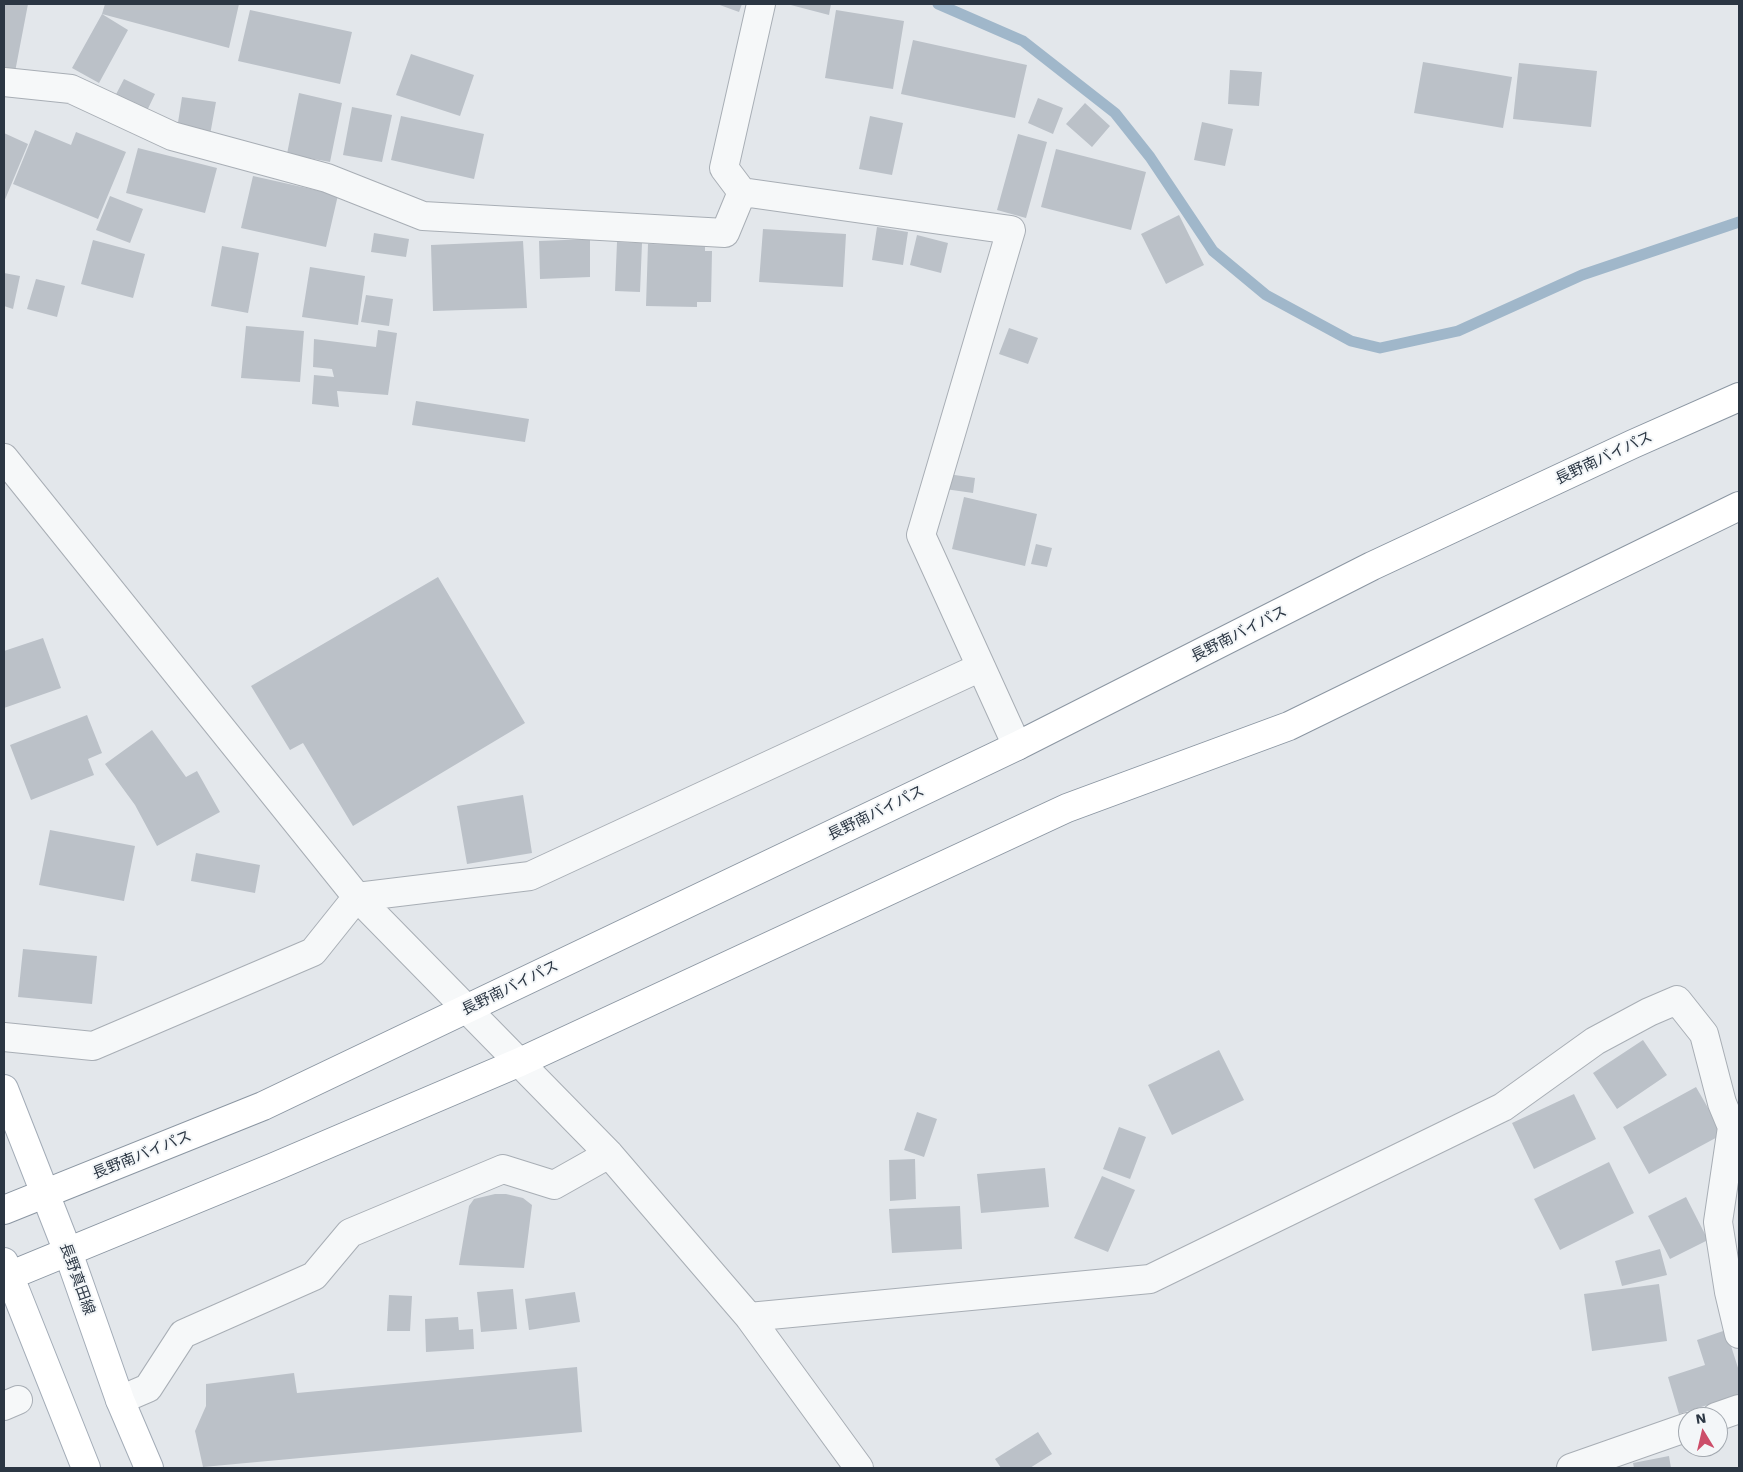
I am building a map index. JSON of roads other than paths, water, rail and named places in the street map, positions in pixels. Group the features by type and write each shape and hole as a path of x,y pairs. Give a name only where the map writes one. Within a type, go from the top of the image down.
{"main road":[{"name":"長野南バイパス","path":"4,1210 263,1106 1017,746 1372,566 1633,444 1739,397"},
{"path":"86,1468 5,1272 68,1252 520,1062 1067,808 1288,726 1739,506"},
{"name":"長野真田線","path":"4,1089 68,1252 120,1400 148,1468"}],"street":[{"path":"761,4 724,168 742,192 1011,230 920,535 1017,746"},
{"path":"4,82 71,89 172,136 327,178 423,216 725,233 742,192"},
{"path":"4,458 357,897 609,1154 749,1317 859,1468"},
{"path":"4,1037 92,1046 313,952 357,897 530,876 981,667"},
{"path":"749,1317 1150,1279 1503,1107 1595,1041 1676,1000 1704,1034 1722,1103 1732,1128 1718,1222 1729,1292 1739,1334"},
{"path":"120,1400 148,1388 183,1334 314,1276 350,1233 503,1169 554,1185 609,1154"},
{"path":"1571,1468 1678,1431"}],"waterway":[{"path":"938,4 1023,41 1115,113 1150,157 1213,251 1266,295 1351,341 1380,348 1458,331 1582,275 1739,222"}]}
